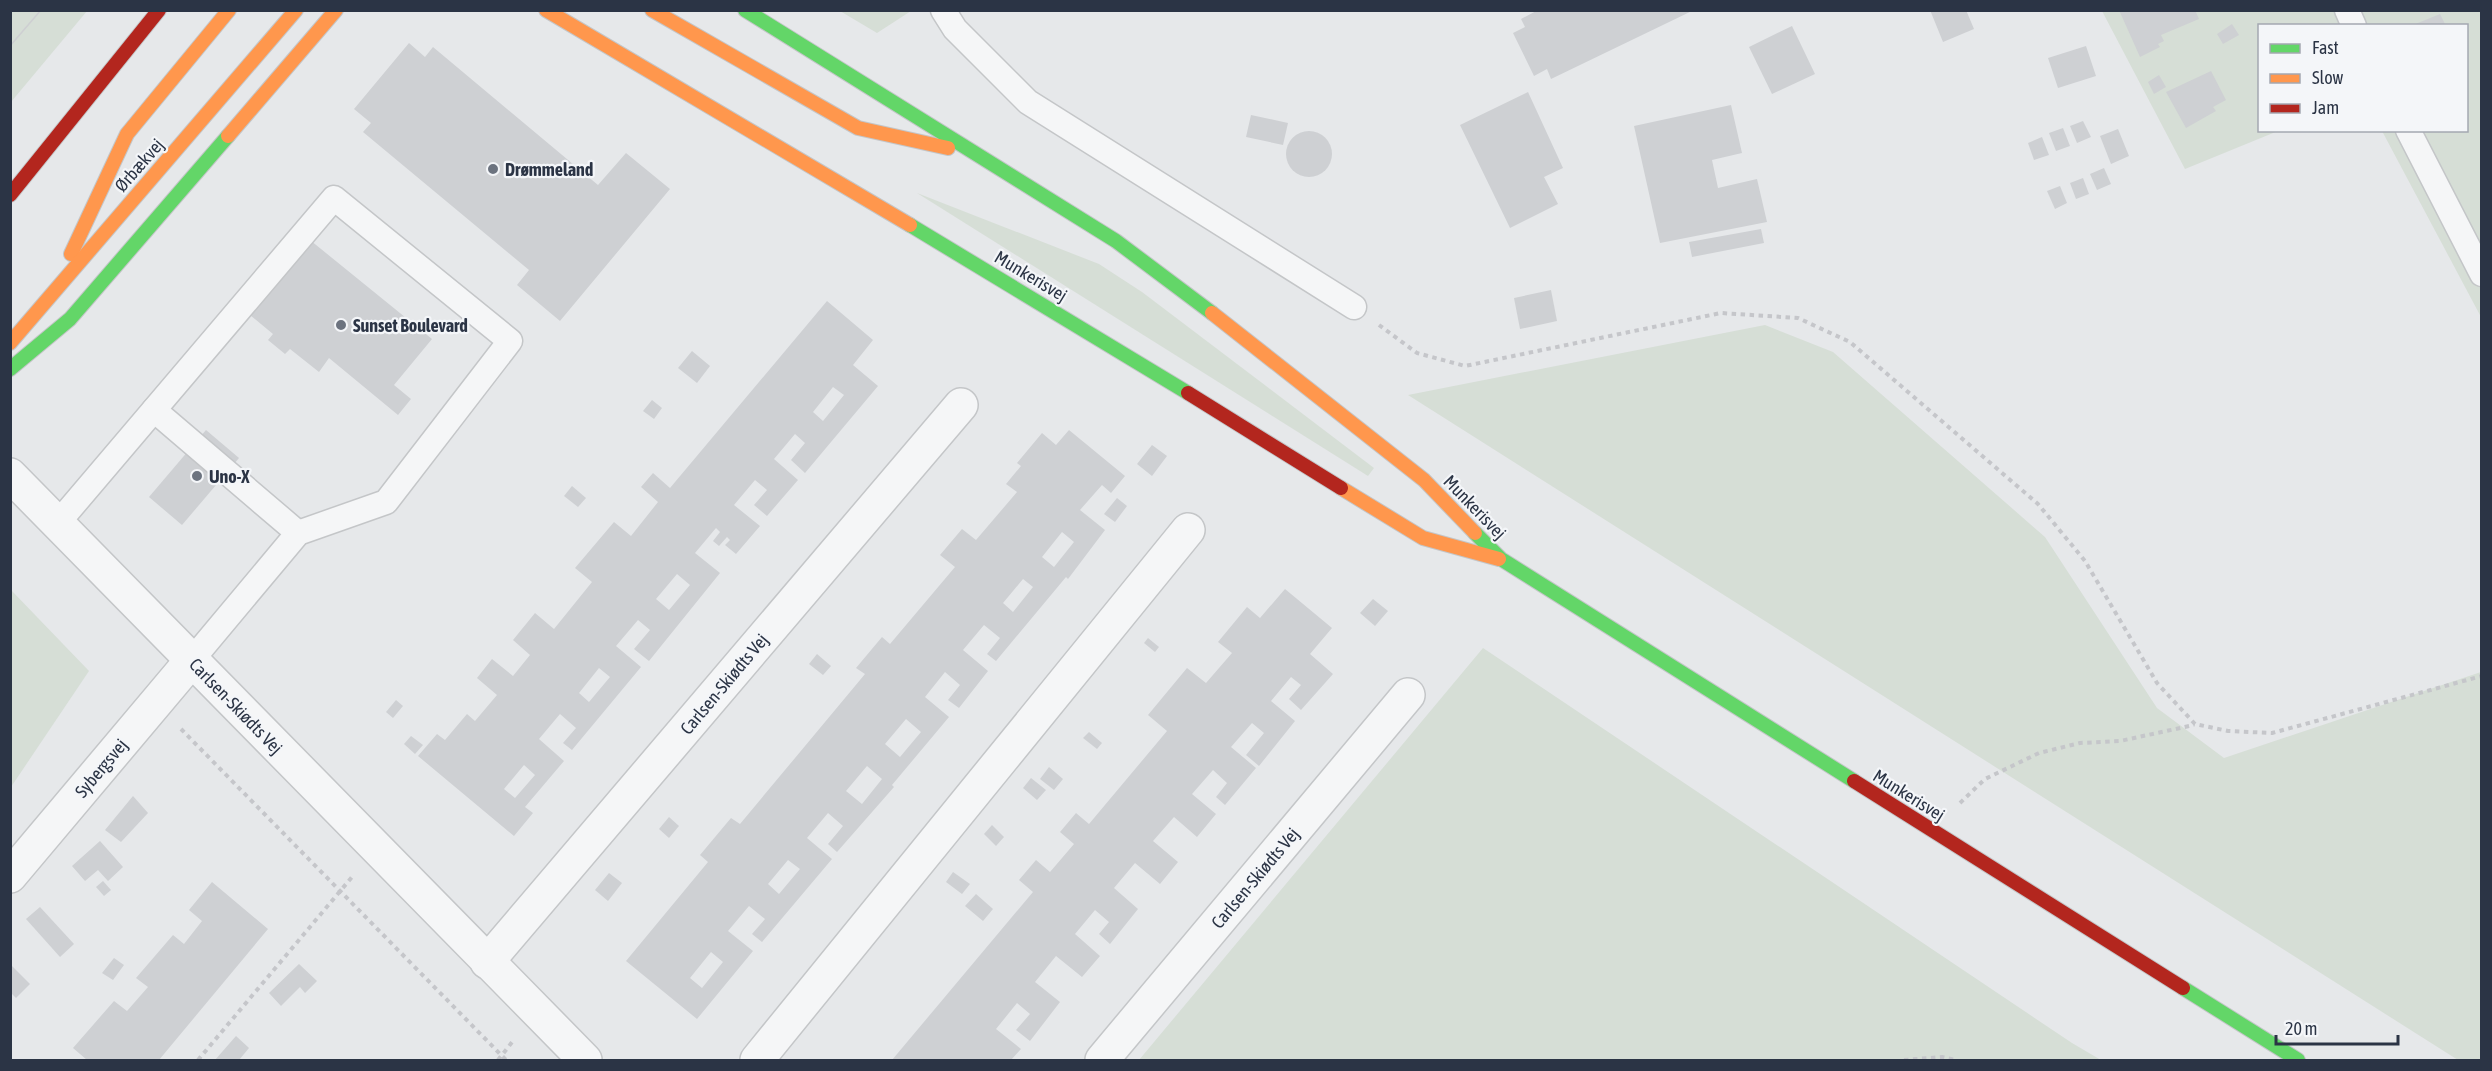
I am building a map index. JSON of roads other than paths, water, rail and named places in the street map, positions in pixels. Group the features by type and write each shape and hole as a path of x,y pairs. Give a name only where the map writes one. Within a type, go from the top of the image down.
{"main road":[{"path":"10,195 159,10"},
{"path":"57,286 127,134 229,10"},
{"name":"Ørbækvej","path":"10,343 296,10"},
{"path":"10,369 70,319 336,10"},
{"name":"Munkerisvej","path":"546,10 1034,298 1423,538 1501,559"},
{"path":"652,10 858,128 976,154"},
{"name":"Munkerisvej","path":"745,10 1116,241 1236,331 1424,480 1501,559 2298,1060"}],"street":[{"name":"Carlsen-Skiødts Vej","path":"487,962 961,405"},
{"name":"Carlsen-Skiødts Vej","path":"10,476 585,1060"},
{"path":"757,1060 1188,530"},
{"name":"Sybergsvej","path":"10,876 191,660"},
{"name":"Carlsen-Skiødts Vej","path":"1102,1060 1408,695"}],"lane":[{"path":"943,10 955,29 1028,102 1354,307"},
{"path":"2347,10 2354,24"},
{"path":"2409,132 2481,274"},
{"path":"57,524 334,198 510,341 386,502 298,533 191,660"},
{"path":"154,410 298,533"}],"tram line":[{"path":"10,46 41,10"}],"place":[{"name":"Drømmeland","path":"493,169"},
{"name":"Sunset Boulevard","path":"341,325"},
{"name":"Uno-X","path":"197,476"}]}
